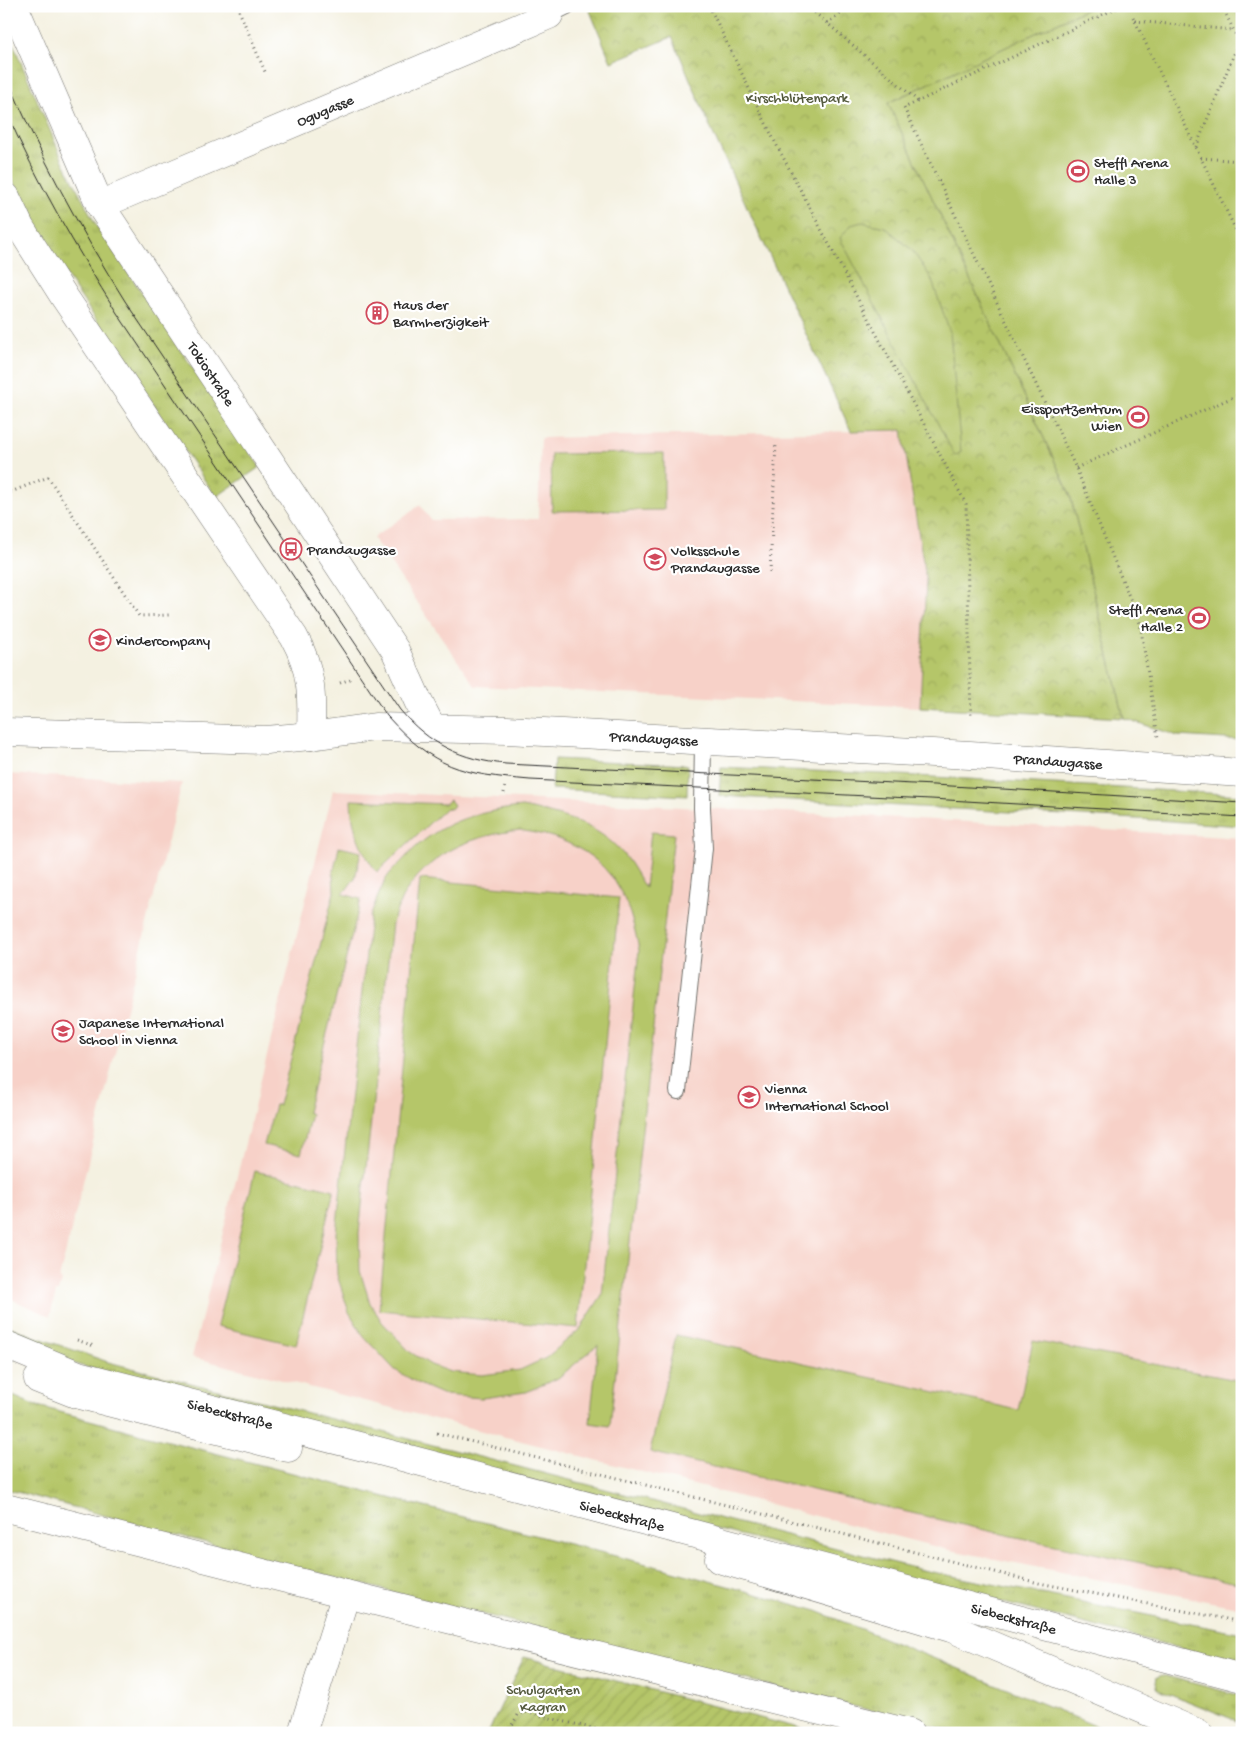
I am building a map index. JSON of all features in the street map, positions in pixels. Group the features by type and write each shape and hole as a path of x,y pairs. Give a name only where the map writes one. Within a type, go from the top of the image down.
{"street":[{"name":"Tokiostraße","path":"14,6 100,205 392,644 432,728"},
{"name":"Ogugasse","path":"100,205 558,11"},
{"path":"6,197 20,227 65,298 294,637 305,658 311,686 310,736"},
{"name":"Prandaugasse","path":"6,732 266,740 375,727 507,730 970,755 1242,773"},
{"name":"Siebeckstraße","path":"6,1345 78,1375 418,1461 1242,1678"},
{"name":"Siebeckstraße","path":"6,1366 76,1394 654,1540 951,1628 1198,1733"},
{"path":"6,1508 910,1733"},
{"path":"302,1733 346,1594"}],"lane":[{"path":"678,1091 704,848 702,808 703,741"}],"path":[{"path":"237,6 266,74"},
{"path":"709,6 778,146 966,504 971,718"},
{"path":"807,6 918,101"},
{"path":"827,23 852,6"},
{"path":"1121,6 904,108 1076,468 1140,623 1163,768"},
{"path":"1222,6 1242,48"},
{"path":"1133,17 1242,243"},
{"path":"1135,21 1233,30"},
{"path":"1196,147 1239,42"},
{"path":"1201,158 1242,161"},
{"path":"1076,468 1242,393"},
{"path":"770,572 776,444"},
{"path":"6,494 48,477 139,616 171,615"},
{"path":"504,793 505,785"},
{"path":"6,1311 20,1318"},
{"path":"75,1339 103,1350"},
{"path":"428,1431 1039,1583 1242,1622"},
{"path":"507,1733 518,1715 525,1712 612,1733"}],"shaded area":[{"name":"Volksschule Prandaugasse","path":"902,430 926,580 920,707 475,686 373,538 420,505 431,520 538,519 541,438"},
{"name":"Japanese International School in Vienna","path":"6,774 182,783 59,1279 61,1280 50,1316 6,1297"},
{"name":"Vienna International School","path":"333,790 866,816 1242,838 1242,1608 945,1549 192,1357"}],"green space":[{"name":"Kirschblütenpark","path":"588,6 1093,6 888,103 1070,494 1124,718 920,707 926,580 902,430 851,431 715,138 672,37 611,62"},
{"name":"Eissportzentrum Wien","path":"1093,6 1234,6 1242,24 1242,740 1178,736 1124,718 1070,494 888,103"},
{"path":"6,27 63,161 96,225 260,467 216,497 51,253 32,221 6,166"},
{"path":"862,222 885,227 912,250 931,278 950,332 961,452 955,456 840,238 851,225"},
{"path":"664,453 664,510 552,511 551,454"},
{"path":"554,759 688,765 687,796 552,789"},
{"path":"721,767 882,774 1242,795 1242,826 719,796"},
{"path":"351,800 445,804 450,800 454,805 451,809 446,808 377,872 358,838 353,820"},
{"path":"522,807 536,810 564,817 590,828 614,844 624,855 645,888 651,832 674,834 610,1426 590,1423 598,1345 558,1378 526,1392 482,1398 444,1395 421,1385 395,1370 364,1337 349,1312 337,1275 336,1233 370,917 388,876 428,837 471,816","holes":["520,830 553,837 577,847 605,869 623,896 630,913 639,950 602,1295 580,1329 546,1358 520,1370 482,1375 450,1372 431,1365 410,1352 382,1322 370,1303 360,1271 359,1233 392,923 406,891 417,877 442,855 470,841"]},
{"path":"339,847 361,852 355,878 343,894 361,899 307,1112 311,1114 301,1154 264,1145 275,1105 279,1105 334,892 333,874"},
{"path":"420,879 619,898 578,1328 379,1310"},
{"path":"255,1171 334,1190 296,1345 217,1326"},
{"path":"6,1325 108,1362 922,1570 1242,1634 1242,1664 78,1365 6,1339"},
{"path":"676,1335 1018,1410 1033,1341 1242,1381 1242,1584 993,1532 650,1452"},
{"path":"6,1393 34,1405 156,1438 666,1569 814,1610 1112,1733 962,1733 349,1581 6,1489"},
{"name":"Schulgarten Kagran","path":"524,1657 818,1733 488,1733"},
{"path":"1162,1675 1242,1696 1242,1723 1158,1689 1157,1677"}],"tram line":[{"path":"6,75 32,133 61,190 125,301 400,710 434,741 475,759 506,764 934,785 1242,803"},
{"path":"6,111 58,214 117,313 387,716 404,734 435,758 467,771 530,780 931,799 1242,817"}],"place":[{"name":"Steffl Arena Halle 3","path":"1078,171"},
{"name":"Haus der Barmherzigkeit","path":"377,313"},
{"name":"Eissportzentrum Wien","path":"1138,417"},
{"name":"Prandaugasse","path":"291,549"},
{"name":"Volksschule Prandaugasse","path":"655,559"},
{"name":"Steffl Arena Halle 2","path":"1199,618"},
{"name":"Kindercompany","path":"100,640"},
{"name":"Japanese International School in Vienna","path":"63,1031"},
{"name":"Vienna International School","path":"749,1097"}]}
